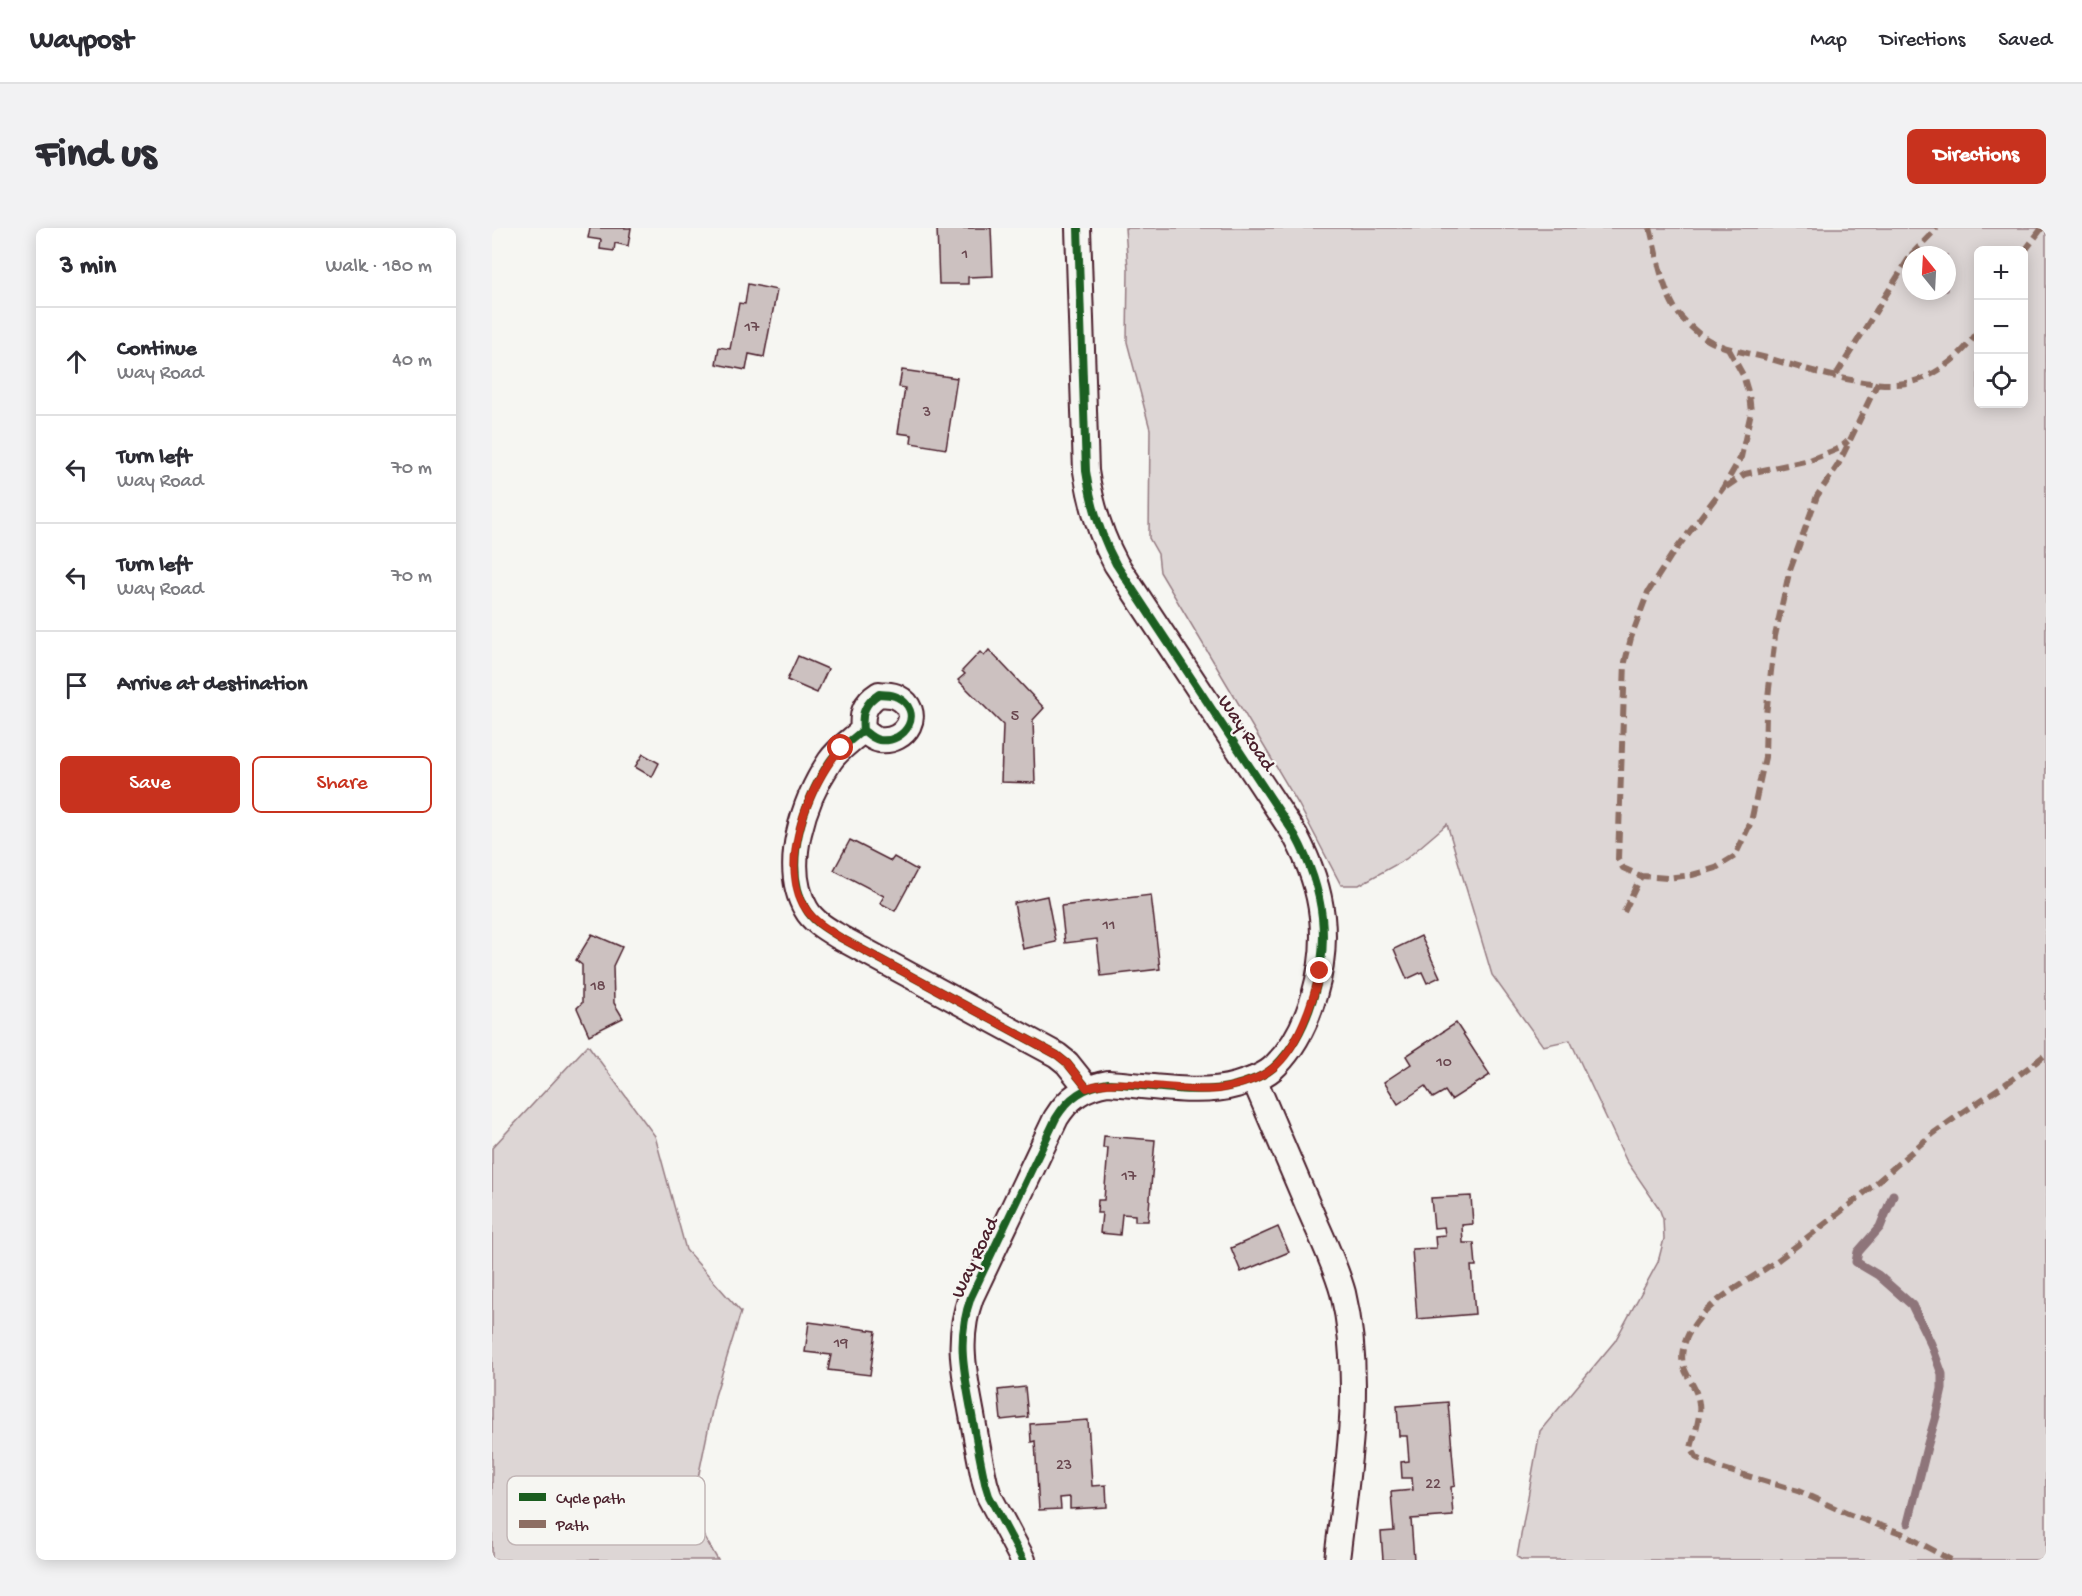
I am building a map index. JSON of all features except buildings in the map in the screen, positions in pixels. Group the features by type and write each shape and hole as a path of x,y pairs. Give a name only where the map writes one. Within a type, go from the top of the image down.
{"street":[{"name":"Way Road","path":"1023,1560 989,1496 985,1483 961,1345 963,1323 971,1297 1056,1118 1065,1105 1087,1088 1108,1083 1206,1090 1227,1088 1254,1079 1275,1067 1287,1052 1311,1005 1322,953 1320,901 1311,867 1295,835 1116,564 1099,528 1086,471 1078,228"},
{"path":"863,730 831,760 821,777 805,816 794,860 799,895 807,911 818,923 841,938 1057,1055 1067,1063 1087,1088"},
{"path":"1254,1079 1325,1245 1342,1292 1346,1314 1350,1341 1353,1407 1337,1560"}],"shaded area":[{"path":"1125,228 2046,228 2046,1560 1522,1560 1517,1557 1540,1431 1615,1341 1658,1262 1664,1239 1663,1219 1659,1208 1626,1160 1570,1040 1543,1046 1492,975 1447,824 1406,859 1359,885 1341,885 1299,805 1160,572 1158,554 1149,538 1150,429 1127,342 1128,269"},
{"path":"588,1045 655,1136 686,1250 741,1312 715,1396 698,1476 507,1476 507,1545 705,1545 705,1538 718,1560 492,1560 492,1148"}],"waterway":[{"path":"1893,1195 1880,1227 1858,1252 1856,1262 1878,1275 1912,1305 1931,1344 1942,1374 1942,1389 1936,1416 1908,1523"}],"marked path":[{"path":"1650,228 1665,287 1675,309 1703,336 1731,349 1855,381 1890,384 1917,381 1937,371 1956,357 1974,337"},
{"path":"1920,246 1937,228"},
{"path":"2028,247 2042,228"},
{"path":"1836,375 1902,269"},
{"path":"1728,348 1743,375 1749,395 1751,412 1741,457 1723,488 1671,556 1648,592 1625,662 1618,859 1623,868 1641,876 1667,878 1692,875 1716,868 1735,856 1751,822 1765,757 1766,715 1775,636 1789,573 1817,496 1838,465 1878,382"},
{"path":"1726,487 1745,474 1810,460 1840,448 1848,441"},
{"path":"1624,912 1641,876"},
{"path":"1951,1560 1901,1533 1848,1514 1798,1491 1717,1467 1697,1458 1691,1448 1698,1421 1699,1404 1694,1387 1683,1365 1683,1347 1696,1322 1717,1301 1770,1266 1829,1221 1934,1133 2046,1054"}],"cycle path":[{"path":"1023,1560 989,1496 985,1483 966,1384 963,1356 964,1327 971,1297 1056,1118 1066,1104 1078,1094 1108,1083 1206,1090 1236,1085 1267,1072 1288,1051 1307,1015 1319,976 1323,936 1321,906 1316,885 1295,835 1116,564 1093,507 1086,471 1078,228"},
{"path":"863,730 865,709 870,701 879,694 897,697 910,710 911,718 904,732 889,740 879,740 863,730 837,752 820,777 804,814 796,854 799,892 809,914 841,938 1057,1055 1067,1063 1087,1088"}],"route":[{"path":"841,748 821,777 808,805 798,837 794,860 795,878 799,895 807,911 818,923 841,938 1057,1055 1067,1063 1087,1088 1108,1083 1206,1090 1227,1088 1257,1078 1275,1067 1296,1037 1311,1005 1320,971"}]}
